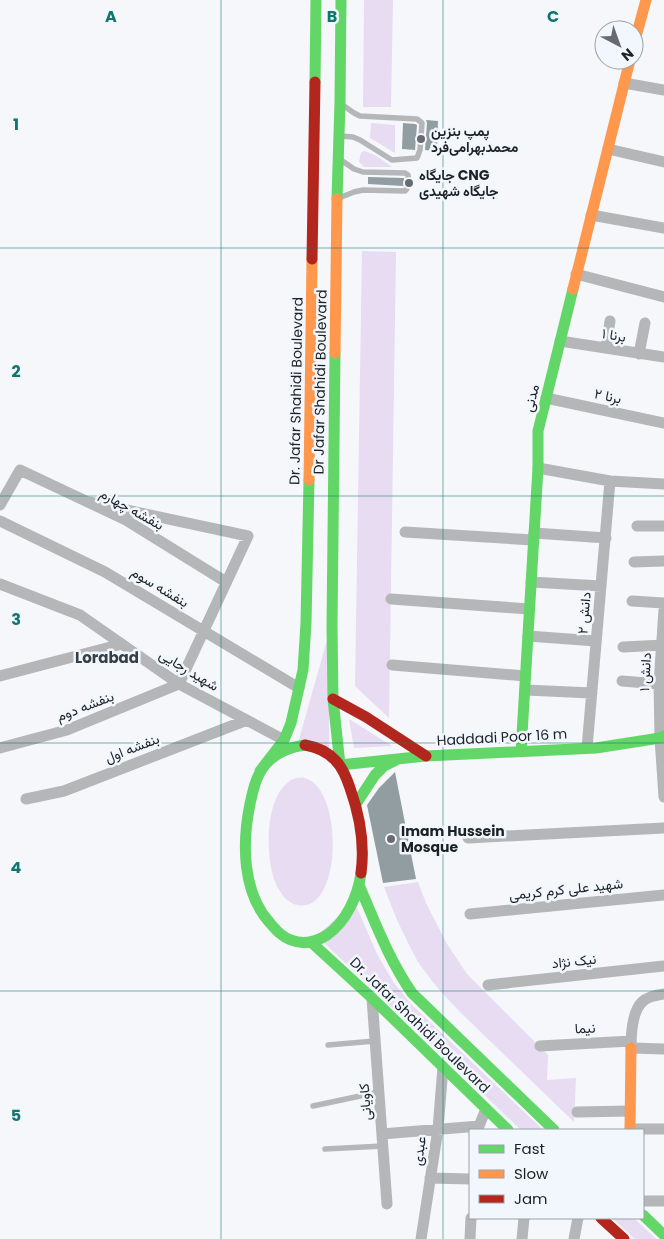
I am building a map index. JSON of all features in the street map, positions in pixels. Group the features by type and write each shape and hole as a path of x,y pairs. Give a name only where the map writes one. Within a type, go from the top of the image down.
{"main road":[{"name":"Dr. Jafar Shahidi Boulevard","path":"260,771 284,740 303,670 309,513 316,0"},
{"name":"Dr Jafar Shahidi Boulevard","path":"340,765 333,699 332,626 341,0"},
{"path":"641,20 646,0"},
{"name":"مدنی","path":"521,751 538,468 538,431 627,70"},
{"path":"333,699 366,717 426,756"},
{"name":"Haddadi Poor 16 m","path":"340,765 426,756 587,748 662,736"},
{"path":"295,746 314,746 340,765 356,804 360,824 363,868 359,885 356,897 345,917 327,936 311,942 296,942 282,937 276,931 262,916 254,900 246,861 247,822 250,804 260,771 273,758 285,750 295,746"},
{"path":"356,804 375,775 384,766 401,758"},
{"name":"Dr. Jafar Shahidi Boulevard","path":"359,885 392,960 412,993 553,1129"},
{"name":"Dr. Jafar Shahidi Boulevard","path":"311,942 372,998 507,1129"},
{"path":"630,1129 631,1044"},
{"path":"644,1216 664,1235"},
{"path":"602,1219 624,1239"}],"street":[{"path":"624,83 664,90"},
{"path":"608,149 664,162"},
{"path":"591,215 664,228"},
{"path":"576,274 664,298"},
{"path":"606,348 610,321"},
{"path":"639,354 645,323"},
{"name":"برنا ۱","path":"560,341 664,358"},
{"name":"برنا ۲","path":"546,398 664,423"},
{"path":"538,468 610,481 664,484"},
{"name":"بنفشه چهارم","path":"0,505 20,470 126,520 226,582"},
{"name":"دانش ۲","path":"587,748 610,481"},
{"path":"89,502 248,536 179,684"},
{"name":"بنفشه سوم","path":"0,521 104,572 299,688"},
{"path":"636,526 664,526"},
{"path":"405,532 606,538"},
{"path":"634,562 664,562"},
{"path":"531,582 601,586"},
{"name":"شهید رجایی","path":"0,584 80,614 179,684 284,740"},
{"path":"391,599 529,609"},
{"path":"632,601 664,603"},
{"name":"دانش ۱","path":"664,609 659,684 664,797"},
{"path":"528,636 596,641"},
{"path":"0,676 122,644"},
{"path":"624,647 663,645"},
{"path":"392,665 525,676"},
{"path":"622,681 659,684"},
{"name":"بنفشه دوم","path":"0,748 67,730 179,684"},
{"path":"525,690 592,693"},
{"name":"بنفشه اول","path":"26,799 64,791 247,720"},
{"path":"468,838 664,828"},
{"name":"شهید علی کرم کریمی","path":"470,914 664,895"},
{"name":"نیک نژاد","path":"488,985 664,966"},
{"path":"631,1044 635,1015 642,1002 664,994"},
{"name":"کاویانی","path":"372,998 387,1204"},
{"name":"نیما","path":"540,1046 631,1044 664,1049"},
{"name":"عبدی","path":"421,1239 438,1129 443,1067"},
{"path":"382,1134 478,1128 486,1109"},
{"path":"577,1112 630,1111"},
{"path":"644,1130 664,1129"},
{"path":"430,1178 469,1179"},
{"path":"644,1201 664,1201"},
{"path":"470,1239 471,1219"},
{"path":"522,1239 524,1219"},
{"path":"574,1239 578,1219"}],"lane":[{"path":"339,136 360,140 392,160 417,158 420,150 422,123 417,119 360,116 340,102"},
{"path":"337,198 364,190 406,191 409,183 408,175 405,173 363,172 338,159"},
{"path":"328,1045 375,1041"},
{"path":"314,1106 379,1092"},
{"path":"324,1149 383,1146"}],"shaded area":[{"path":"364,0 393,0 391,107 363,107"},
{"path":"371,123 395,125 395,153 370,138"},
{"path":"364,151 375,155 392,167 364,167 359,162 361,153"},
{"path":"362,251 396,252 389,718 355,686"},
{"path":"329,633 329,753 296,750"},
{"path":"349,719 392,746 354,748"},
{"path":"304,778 317,786 326,803 331,824 333,848 330,871 323,890 312,903 297,905 284,897 276,884 270,860 269,830 275,800 281,789 291,780"},
{"path":"418,882 426,903 447,944 467,974 548,1055 547,1080 576,1078 574,1122 461,1013 432,981 418,962 397,920 384,887"},
{"path":"354,901 377,954 394,983 411,1004 542,1129 520,1129 317,936"},
{"path":"613,1219 635,1219 656,1239 635,1239"}],"building":[{"path":"426,120 438,121 437,151 425,150"},
{"path":"403,123 417,125 415,150 402,149"},
{"path":"368,177 404,178 404,184 403,186 368,184"},
{"name":"Imam Hussein Mosque","path":"395,772 416,879 383,883 367,805 379,788"}],"traffic: fast":[{"path":"315,82 316,0"},
{"path":"337,199 341,0"},
{"path":"521,751 538,468 538,431 573,289"},
{"path":"335,353 332,626 333,699 340,765"},
{"path":"260,771 284,740 291,723 303,670 306,623 309,480"},
{"path":"340,765 426,756 596,748 664,736"},
{"path":"305,745 288,749 273,757 262,769 255,783 247,819 245,851 249,882 254,897 272,926 282,935 296,942 309,942 327,935 340,923 354,899 361,873"},
{"path":"356,804 375,775 384,766 396,760"},
{"path":"359,885 389,954 412,993 553,1129"},
{"path":"311,942 372,998 507,1129"},
{"path":"644,1216 664,1235"}],"traffic: slow":[{"path":"641,20 646,0"},
{"path":"573,289 628,70"},
{"path":"335,353 337,199"},
{"path":"309,480 312,259"},
{"path":"630,1129 631,1048"}],"traffic: jam":[{"path":"312,259 315,82"},
{"path":"333,699 366,717 426,756"},
{"path":"305,745 326,753 343,770 354,799 361,830 361,873"},
{"path":"602,1219 624,1239"}],"place":[{"name":"پمپ بنزین محمد‌بهرامی‌فرد","path":"421,139"},
{"name":"جایگاه CNG جایگاه شهیدی","path":"409,183"},
{"name":"Imam Hussein Mosque","path":"391,839"}],"district":[{"name":"Lorabad","path":"107,658"}]}
